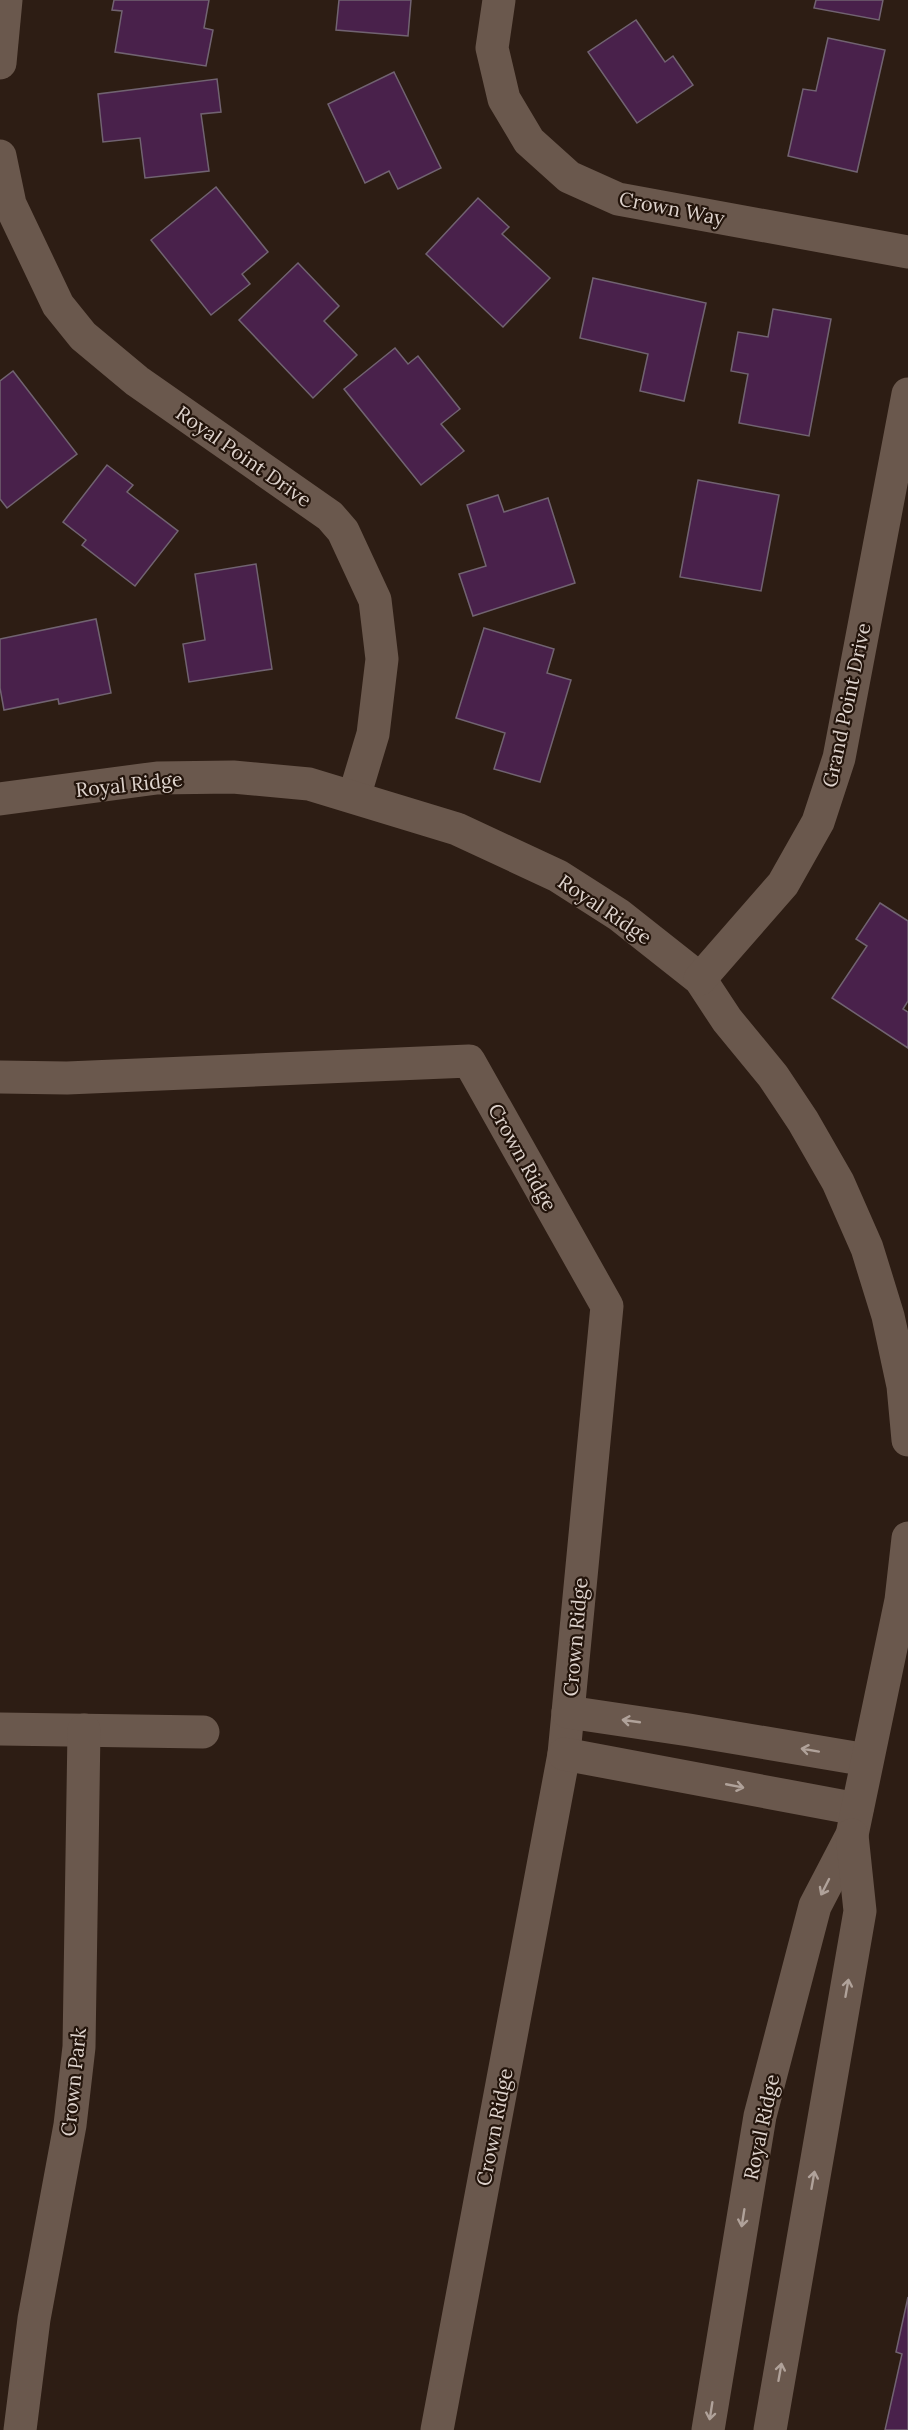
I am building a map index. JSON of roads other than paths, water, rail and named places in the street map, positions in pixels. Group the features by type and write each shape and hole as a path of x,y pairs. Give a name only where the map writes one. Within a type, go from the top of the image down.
{"street":[{"path":"0,63 6,0"},
{"name":"Crown Way","path":"499,0 492,48 504,99 529,141 569,177 618,199 908,252"},
{"name":"Royal Point Drive","path":"0,156 10,204 58,305 83,336 137,381 330,516 343,531 375,600 382,659 373,734 354,797"},
{"name":"Grand Point Drive","path":"700,979 783,884 818,822 838,758 908,394"},
{"name":"Royal Ridge","path":"0,799 157,778 233,777 309,784 457,829 558,876 619,915 700,979 727,1020 773,1076 838,1182 867,1248 888,1316 903,1386 908,1440"},
{"name":"Crown Ridge","path":"0,1077 67,1078 469,1061 607,1306 564,1754 437,2430"},
{"name":"Royal Ridge","path":"708,2430 760,2116 815,1906 854,1822 901,1600 908,1538"},
{"name":"Crown Ridge","path":"568,1712 867,1760"},
{"path":"0,1729 203,1732"},
{"name":"Crown Park","path":"20,2430 34,2319 70,2125 79,2047 84,1730"},
{"path":"564,1754 854,1822"},
{"name":"Royal Ridge","path":"770,2430 860,1911 854,1822"},
{"path":"0,2428 10,2430"}]}
